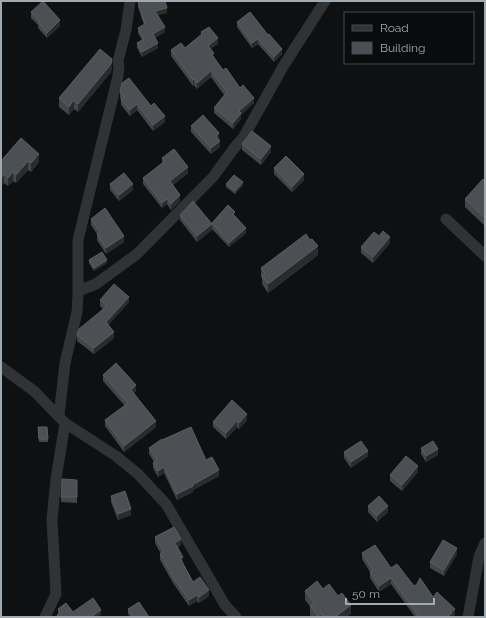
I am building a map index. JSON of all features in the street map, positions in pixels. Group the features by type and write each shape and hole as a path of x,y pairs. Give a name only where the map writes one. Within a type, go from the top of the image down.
{"street":[{"path":"45,617 56,594 52,520 62,419 65,363 77,312 78,240 118,76 118,61 126,30 130,1"},
{"path":"78,291 96,284 137,254 213,177 243,138 284,65 325,1"},
{"path":"446,219 485,256"},
{"path":"1,366 34,390 62,419 116,456 138,474 166,504 221,599 236,617"},
{"path":"468,617 479,556 485,543"}],"building":[{"path":"43,1 60,20 47,33 31,12"},
{"path":"165,1 167,8 155,11 165,27 153,34 158,43 142,52 137,43 144,39 138,28 145,24 138,2"},
{"path":"250,12 268,35 269,34 282,49 274,57 258,39 252,43 237,22"},
{"path":"209,27 218,38 208,46 214,53 212,55 223,70 226,68 240,88 243,85 254,98 239,111 241,113 233,123 214,108 227,92 211,71 197,83 194,79 193,80 171,50 181,43 185,48 202,34 201,32"},
{"path":"100,49 112,59 111,64 78,104 74,100 69,107 59,98"},
{"path":"129,78 151,106 154,103 165,116 153,125 137,104 130,110 121,100 124,97 120,92 122,83"},
{"path":"203,115 219,133 216,136 220,141 211,148 191,126"},
{"path":"252,131 271,146 261,159 242,144"},
{"path":"21,138 39,154 31,163 28,161 16,175 13,172 8,178 4,174 1,178 1,161"},
{"path":"174,149 188,167 170,181 180,195 171,204 167,199 162,203 143,178 165,161 162,158"},
{"path":"286,156 304,174 292,187 274,168"},
{"path":"124,173 133,184 119,195 110,184"},
{"path":"234,175 243,182 235,191 226,184"},
{"path":"483,179 485,181 485,218 465,199"},
{"path":"193,201 212,224 197,236 180,215"},
{"path":"228,205 235,212 233,214 246,228 229,243 212,223"},
{"path":"105,208 124,236 106,248 97,234 100,232 91,219"},
{"path":"383,231 390,237 373,257 361,247 374,232 379,236"},
{"path":"306,234 310,240 312,239 318,246 268,284 262,276 265,273 261,268"},
{"path":"102,252 107,260 94,268 89,260"},
{"path":"114,284 129,297 106,322 114,332 94,348 77,335 79,329 107,306 100,300"},
{"path":"116,363 136,385 131,390 156,421 124,446 105,420 128,403 103,375"},
{"path":"232,400 247,414 239,423 237,421 226,433 213,422"},
{"path":"38,427 47,427 48,439 39,439"},
{"path":"191,427 206,460 212,457 219,470 177,494 164,467 158,471 153,463 157,460 149,448 162,439"},
{"path":"361,441 368,451 351,462 344,452"},
{"path":"433,441 438,449 426,456 421,448"},
{"path":"406,456 418,466 402,485 390,475"},
{"path":"62,479 77,480 77,497 61,497"},
{"path":"125,491 131,509 118,514 111,496"},
{"path":"379,496 388,506 377,516 368,506"},
{"path":"174,527 181,539 175,543 183,557 180,558 193,582 200,577 209,590 199,597 197,595 189,600 173,577 160,554 164,552 155,537"},
{"path":"443,540 457,548 444,570 430,562"},
{"path":"375,545 391,568 397,564 414,586 420,578 433,597 437,592 455,609 451,612 452,613 447,617 415,617 418,615 391,578 379,586 370,572 373,570 362,553"},
{"path":"317,581 323,589 329,584 338,596 342,593 351,605 335,617 323,617 321,614 318,616 310,606 314,603 305,591"},
{"path":"93,598 101,610 91,617 58,617 57,615 60,613 58,609 66,603 73,612"},
{"path":"139,602 149,617 133,617 128,609"}]}
